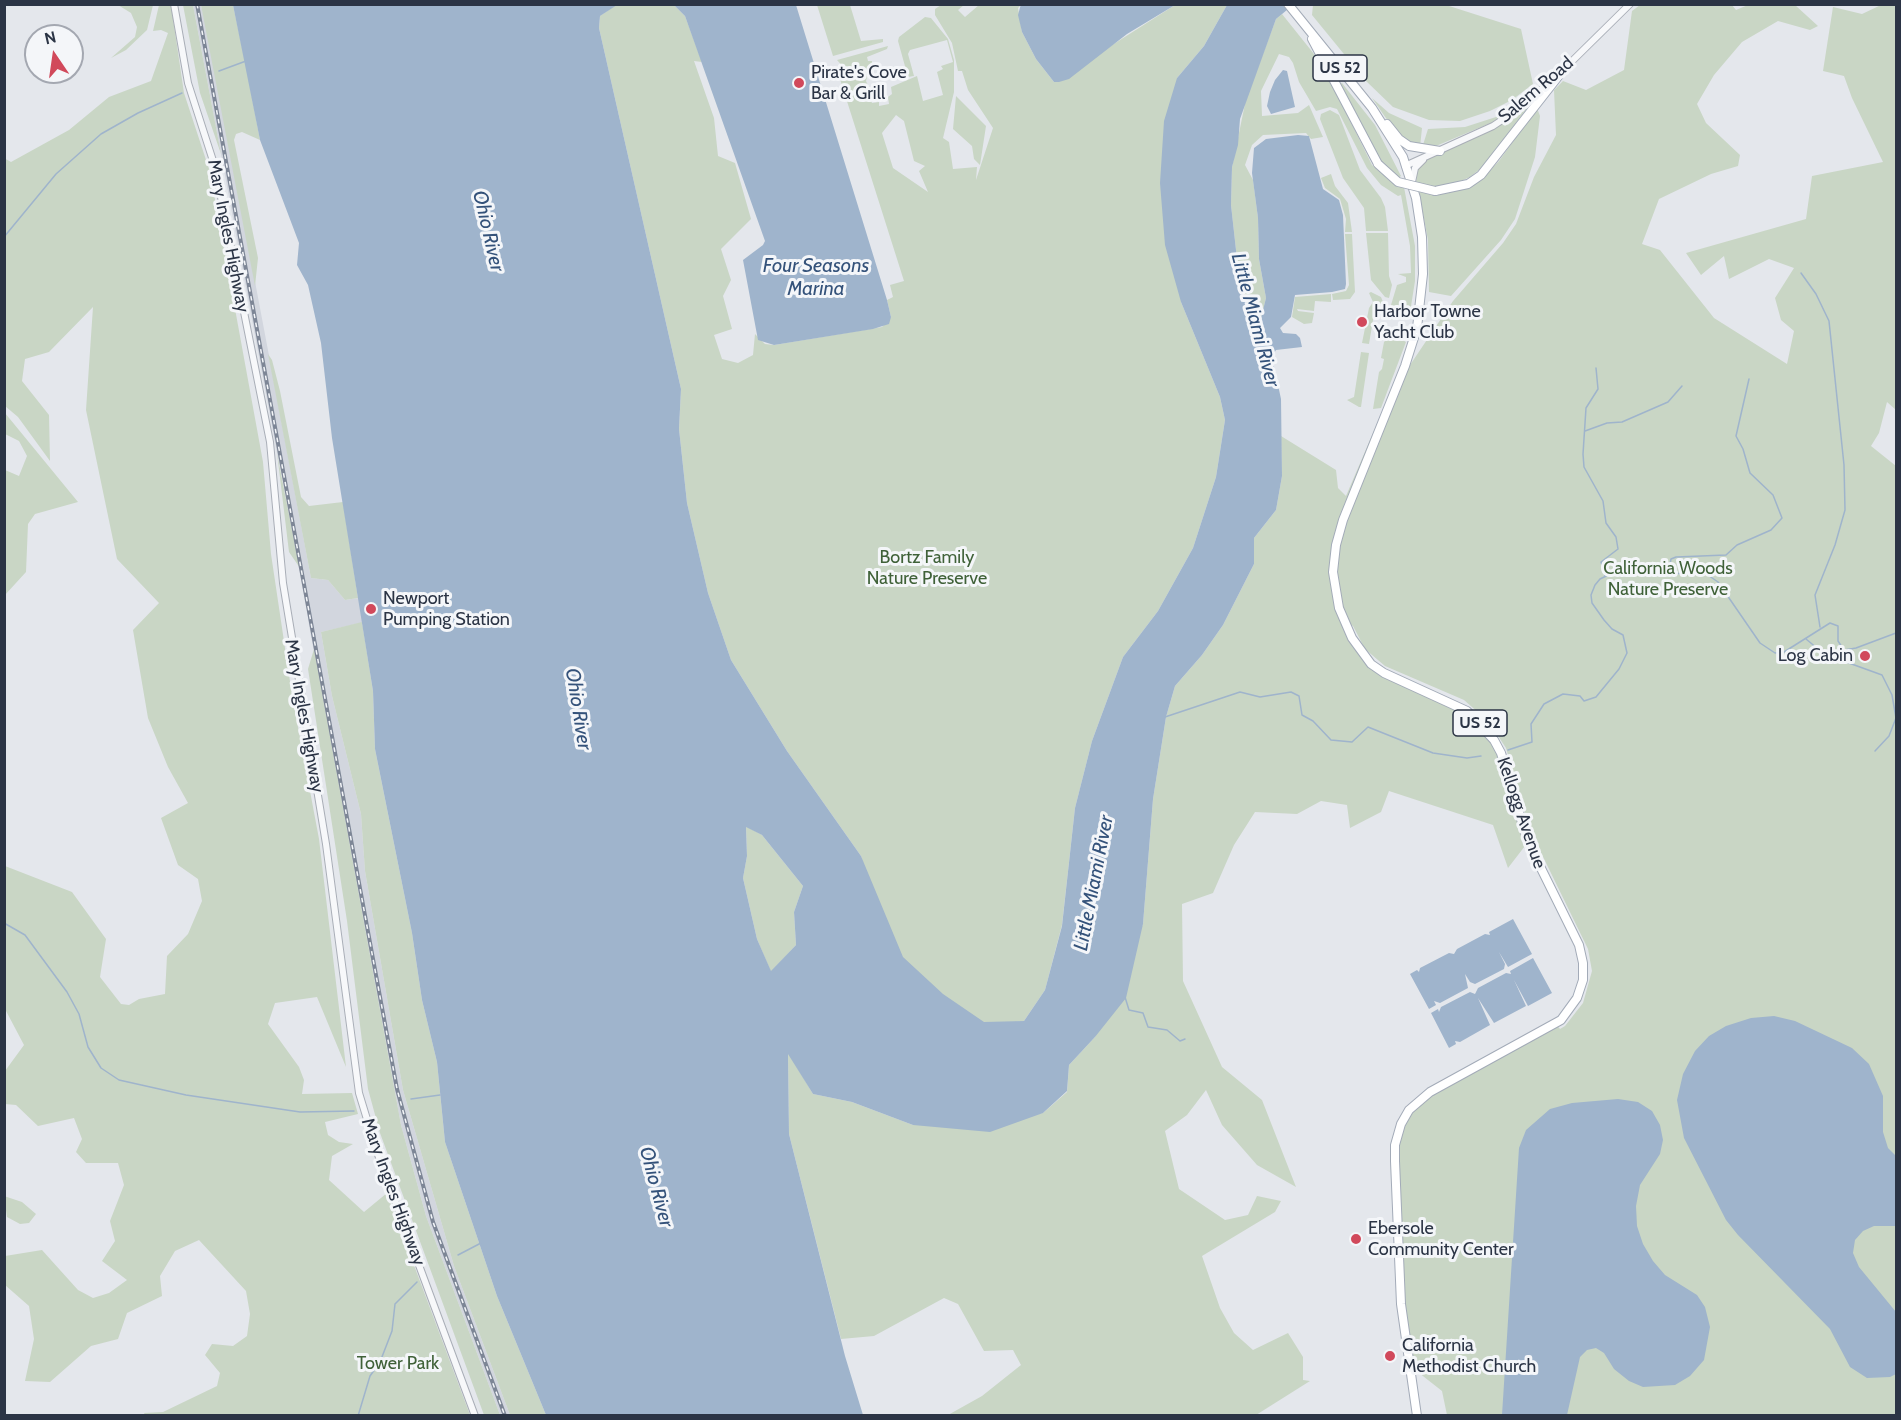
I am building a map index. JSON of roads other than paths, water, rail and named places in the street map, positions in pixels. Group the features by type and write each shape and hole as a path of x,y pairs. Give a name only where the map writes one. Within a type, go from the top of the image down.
{"main road":[{"name":"Kellogg Avenue","path":"1288,4 1372,108 1403,157 1422,237 1423,274 1419,315 1405,366 1339,532 1334,560 1336,595 1352,638 1371,664 1467,711 1494,740 1501,753 1528,842 1579,945 1583,972 1577,998 1561,1020 1430,1092 1415,1103 1401,1124 1395,1145 1400,1294 1416,1416"},
{"path":"1307,28 1377,164 1398,182 1436,191 1468,184 1481,175 1564,69"},
{"path":"1372,108 1404,143 1414,148 1440,151"}],"street":[{"name":"Mary Ingles Highway","path":"174,4 188,83 215,167 270,442 283,583 326,844 358,1088 377,1152 475,1416"},
{"name":"Salem Road","path":"1405,166 1480,134 1511,115 1564,69 1630,4"},
{"path":"1411,184 1414,168 1428,156"}],"water":[{"path":"1021,4 1175,5 1127,34 1069,79 1054,82 1036,59 1022,32 1018,15"},
{"path":"233,5 617,5 600,16 599,28 681,389 679,429 687,503 708,593 731,660 787,751 861,856 903,957 943,994 984,1022 1024,1021 1045,990 1062,926 1075,808 1092,741 1123,657 1158,611 1193,548 1216,477 1225,420 1220,397 1181,302 1165,245 1160,183 1164,121 1177,78 1204,46 1227,5 1293,5 1276,19 1240,119 1238,145 1232,167 1231,205 1240,286 1255,326 1259,326 1266,298 1259,259 1258,218 1252,173 1254,148 1266,139 1298,135 1309,136 1323,189 1339,200 1343,215 1346,284 1345,289 1332,292 1295,295 1291,317 1280,328 1283,333 1296,334 1300,338 1302,347 1276,350 1272,357 1281,399 1282,476 1276,510 1254,538 1254,564 1223,625 1202,655 1175,686 1166,717 1153,799 1143,924 1126,998 1069,1065 1067,1091 1043,1113 990,1132 913,1125 852,1102 813,1094 788,1054 789,1134 845,1356 863,1415 546,1415 497,1296 445,1142 437,1062 422,1000 412,933 375,749 373,691 332,438 321,343 308,285 297,265 299,243 260,140","holes":["746,827 762,835 803,886 794,912 796,945 771,971 757,939 743,878 747,856"]},
{"name":"Four Seasons Marina","path":"674,5 796,5 887,300 891,317 889,324 873,329 774,345 758,340 743,260 765,241 685,16"},
{"path":"1283,70 1287,71 1295,107 1271,114 1267,106 1270,92 1275,80"},
{"path":"1513,919 1532,954 1508,967 1499,952 1505,964 1504,969 1475,984 1470,982 1465,974 1468,988 1440,1003 1434,1001 1436,1005 1429,1009 1410,974 1417,970 1419,972 1420,968 1449,953 1454,954 1457,949 1485,934 1490,935 1489,932"},
{"path":"1533,958 1552,993 1528,1006 1514,980 1526,1006 1494,1023 1478,998 1490,1025 1460,1042 1455,1041 1456,1044 1449,1048 1431,1013 1438,1009 1439,1012 1441,1007 1470,992 1475,994 1478,988 1506,973 1511,974 1510,971"},
{"path":"1774,1016 1795,1021 1852,1048 1869,1064 1883,1096 1883,1132 1888,1148 1896,1156 1896,1226 1874,1226 1863,1231 1855,1240 1853,1253 1859,1267 1896,1312 1896,1374 1890,1377 1867,1378 1850,1367 1830,1329 1726,1220 1684,1138 1677,1100 1683,1074 1695,1051 1709,1036 1726,1026 1751,1018"},
{"path":"1618,1099 1638,1102 1652,1111 1660,1125 1663,1140 1660,1154 1640,1185 1636,1206 1637,1226 1643,1244 1653,1261 1665,1275 1697,1295 1705,1307 1710,1327 1704,1360 1690,1376 1675,1385 1643,1387 1629,1381 1614,1369 1604,1353 1596,1348 1587,1350 1580,1357 1567,1415 1502,1415 1519,1148 1526,1130 1550,1109 1572,1103"}],"waterway":[{"path":"219,71 246,61"},
{"path":"4,237 56,174 101,134 138,113 182,93"},
{"path":"1801,273 1816,294 1829,321 1844,465 1845,510 1835,545 1815,595 1820,627"},
{"path":"1596,368 1598,389 1586,408 1583,454 1584,467 1603,501 1606,523 1616,537 1618,549 1601,562 1605,576"},
{"path":"1670,564 1671,559 1676,557 1726,555 1737,545 1771,530 1782,518 1773,495 1750,473 1743,449 1736,436 1749,379"},
{"path":"1585,431 1607,423 1622,422 1668,402 1682,386"},
{"path":"1508,750 1532,742 1531,724 1544,704 1563,694 1580,696 1584,701 1596,697 1619,669 1627,653 1623,635 1612,629 1604,620 1592,603 1591,595 1600,579 1621,569 1627,568 1654,574 1705,573 1718,582 1760,643 1775,653 1784,652 1830,623 1838,626 1838,641 1844,650 1856,648 1896,633"},
{"path":"1806,639 1824,654 1882,675 1892,695 1896,718 1889,736 1875,751"},
{"path":"1165,717 1240,692 1260,697 1291,692 1299,696 1302,715 1313,721 1331,740 1352,742 1368,727 1433,753 1467,758 1481,756"},
{"path":"4,923 25,935 67,992 79,1014 88,1047 101,1068 119,1080 186,1095 300,1112 354,1111"},
{"path":"1125,997 1129,1010 1143,1013 1148,1027 1167,1030 1180,1041 1185,1039"},
{"path":"411,1099 440,1095"},
{"path":"458,1255 481,1243"},
{"path":"358,1416 370,1376 380,1362 392,1331 395,1304 417,1282"}],"railway":[{"path":"197,4 397,1089 433,1222 505,1416"}],"place":[{"name":"Pirate's Cove Bar & Grill","path":"799,83"},
{"name":"Harbor Towne Yacht Club","path":"1362,322"},
{"name":"Newport Pumping Station","path":"371,609"},
{"name":"Log Cabin","path":"1865,656"},
{"name":"Ebersole Community Center","path":"1356,1239"},
{"name":"California Methodist Church","path":"1390,1356"}],"water label":[{"name":"Ohio River","path":"488,231"},
{"name":"Little Miami River","path":"1255,320"},
{"name":"Ohio River","path":"578,709"},
{"name":"Little Miami River","path":"1094,883"},
{"name":"Ohio River","path":"656,1187"}],"park label":[{"name":"Bortz Family Nature Preserve","path":"927,568"},
{"name":"California Woods Nature Preserve","path":"1668,579"},
{"name":"Tower Park","path":"398,1364"}]}
